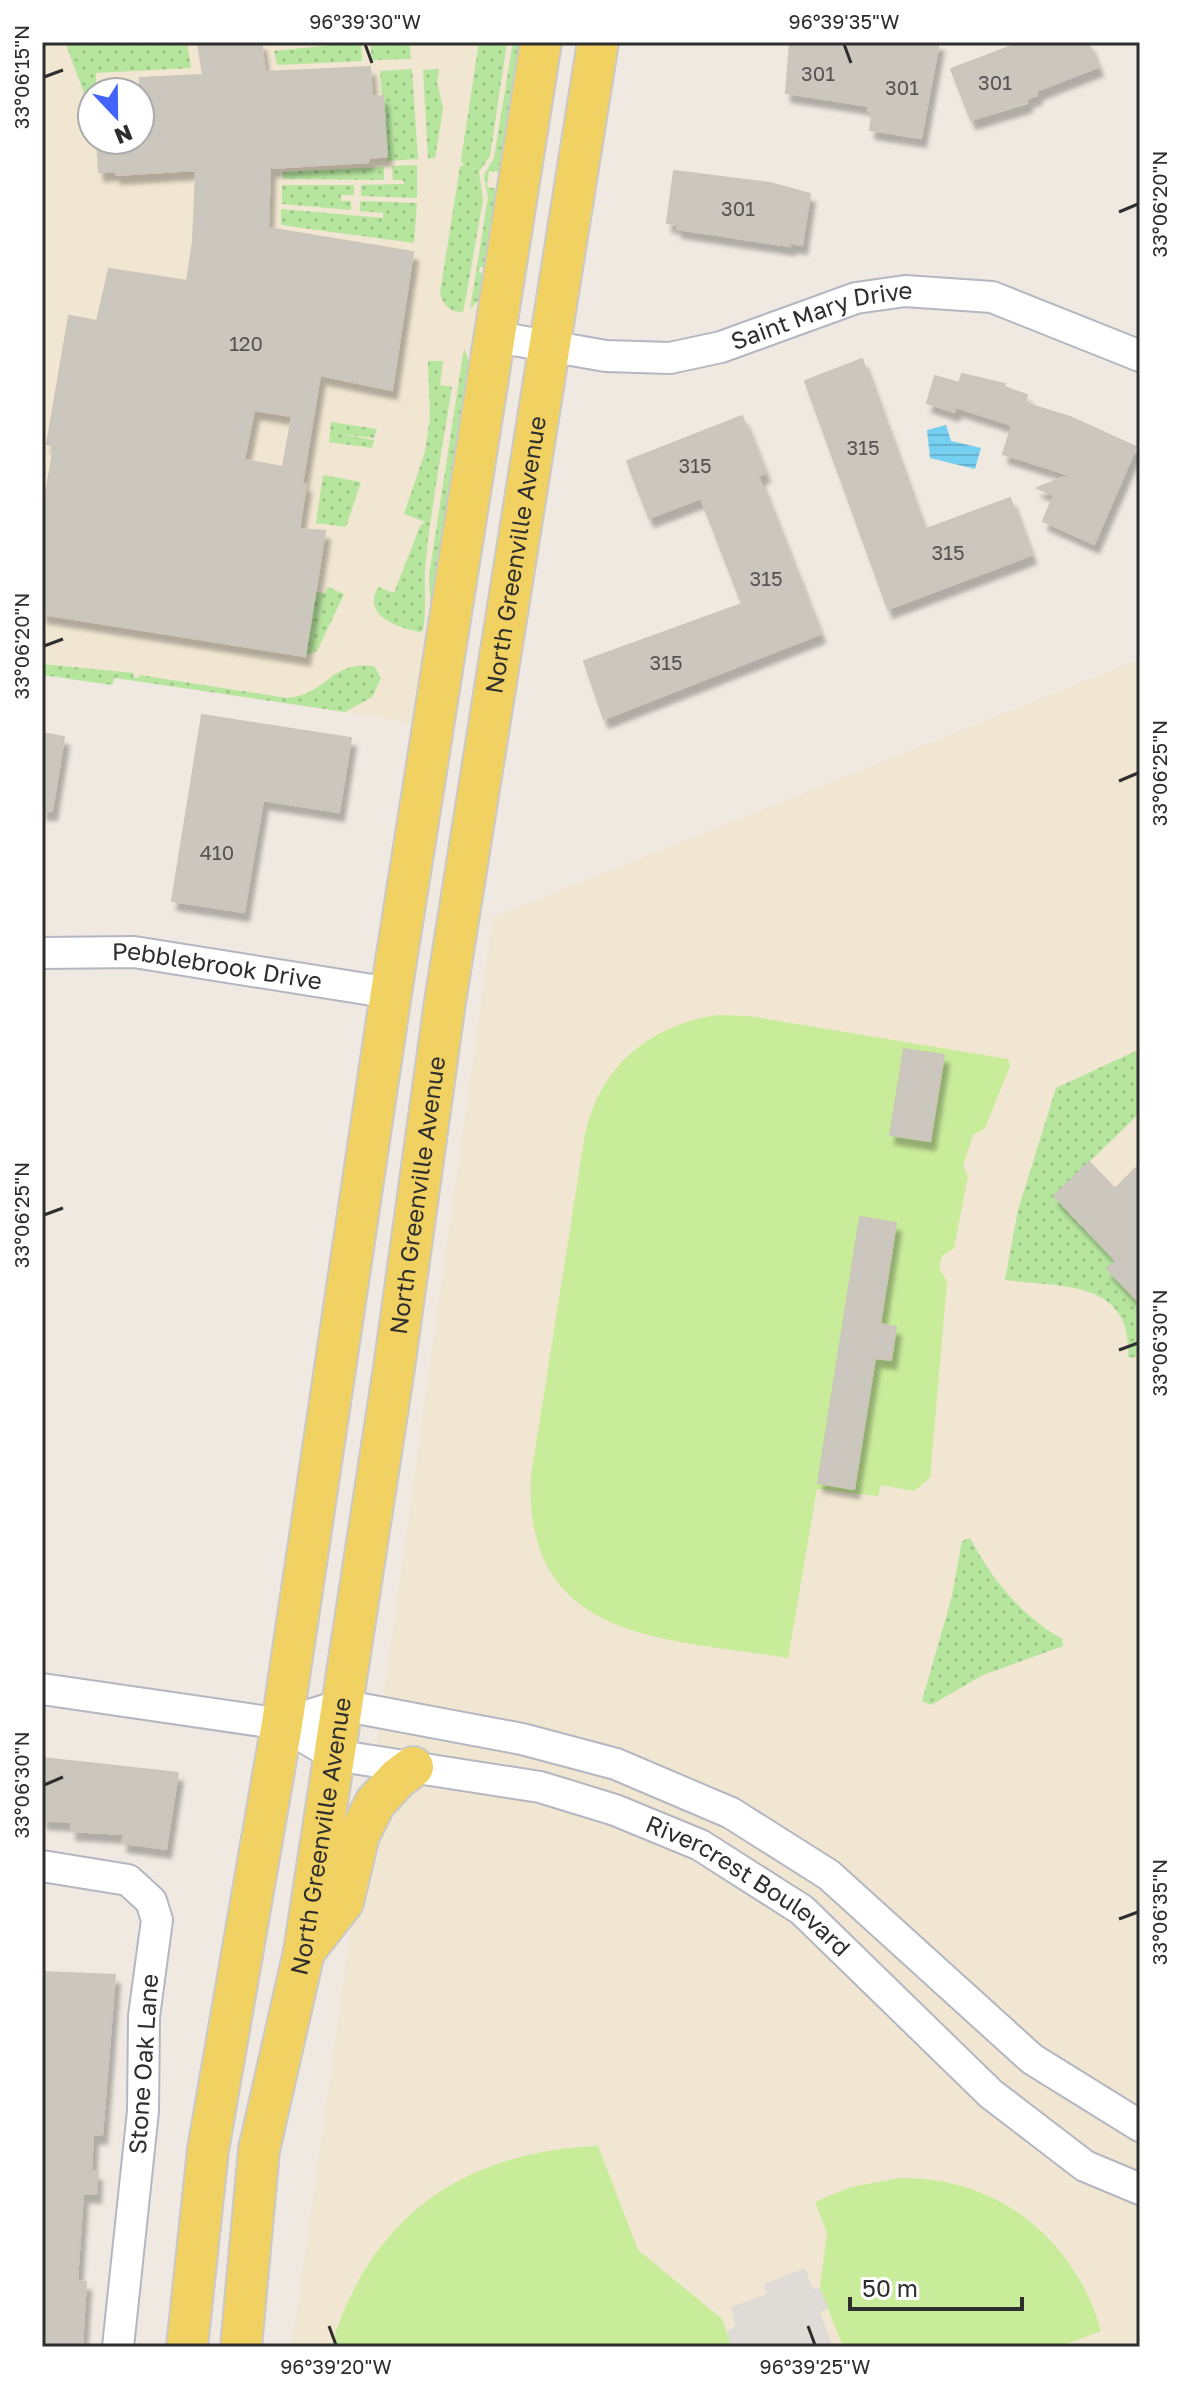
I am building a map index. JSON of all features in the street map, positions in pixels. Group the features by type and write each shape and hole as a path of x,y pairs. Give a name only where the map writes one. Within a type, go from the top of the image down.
{"main road":[{"path":"187,2347 208,2150 282,1724 391,993 541,42"},
{"name":"North Greenville Avenue","path":"241,2347 259,2150 304,1952 445,1002 598,42"},
{"path":"391,993 445,1002"},
{"path":"304,1952 343,1902 359,1835 375,1803 413,1767"}],"street":[{"name":"Saint Mary Drive","path":"496,337 606,356 670,358 721,347 856,298 905,291 992,297 1140,356"},
{"name":"Pebblebrook Drive","path":"42,953 134,952 391,993"},
{"name":"Rivercrest Boulevard","path":"42,1689 282,1724 334,1755 540,1787 615,1810 700,1845 802,1910 991,2094 1085,2166 1140,2189"},
{"name":"Rivercrest Boulevard","path":"282,1724 341,1705 522,1739 616,1764 731,1813 829,1875 1032,2059 1140,2126"},
{"name":"Stone Oak Lane","path":"42,1866 128,1880 151,1901 157,1920 144,2016 143,2111 118,2347"}],"shaded area":[{"path":"42,42 523,42 414,723 114,677 42,674"},
{"path":"1140,659 1140,2347 292,2347 493,917"},
{"path":"805,2268 813,2289 820,2288 829,2309 820,2312 833,2347 732,2347 727,2332 735,2325 731,2307 767,2294 764,2284"}],"green space":[{"path":"65,42 187,42 191,68 78,76"},
{"path":"361,42 362,61 277,65 274,51"},
{"path":"370,42 409,42 411,59 372,60"},
{"path":"479,42 507,42 490,156 479,172 483,200 466,297 463,312 458,312 448,307 440,293 460,166 464,166 461,160"},
{"path":"513,42 520,42 522,46 501,172 489,171 487,187 498,189 486,268 480,267 479,272 485,274 481,297 470,309 488,198 484,175 494,158"},
{"path":"412,69 418,159 387,161 380,71"},
{"path":"439,69 437,82 443,109 435,158 428,159 423,70"},
{"path":"417,165 417,198 361,196 361,185 404,184 403,180 393,180 392,166"},
{"path":"384,167 384,180 283,179 283,172"},
{"path":"282,185 354,185 354,195 341,195 341,201 351,201 351,210 282,204"},
{"path":"360,201 417,203 414,243 281,225 281,209 383,218 383,213 360,211"},
{"path":"464,348 470,365 431,612 429,576"},
{"path":"428,361 443,361 440,385 452,387 428,537 423,631 419,632 384,618 374,605 374,597 378,587 394,593 420,526 425,522 404,514 425,452 430,417"},
{"path":"331,422 377,429 374,438 334,433 374,440 372,448 329,442"},
{"path":"323,475 361,482 346,527 316,523"},
{"path":"328,587 344,594 317,651 305,656 315,592 325,593"},
{"path":"42,664 134,673 133,677 139,678 140,675 287,698 312,691 347,668 374,666 381,678 372,697 345,712 115,678 112,685 42,675"},
{"path":"717,1015 749,1016 1008,1059 1010,1066 985,1128 973,1135 963,1166 968,1176 954,1248 942,1256 939,1268 947,1282 930,1478 914,1491 881,1485 878,1496 817,1489 788,1658 695,1645 651,1636 611,1622 577,1602 551,1572 535,1531 531,1476 585,1134 592,1110 616,1069 650,1039 692,1020"},
{"path":"1140,1049 1140,1113 1054,1196 1116,1261 1107,1269 1140,1304 1140,1358 1128,1357 1126,1332 1119,1313 1106,1301 1090,1292 1070,1287 1005,1280 1018,1210 1056,1088"},
{"path":"970,1538 1008,1595 1033,1619 1062,1639 1063,1646 983,1675 931,1705 922,1701 952,1596 962,1541"},
{"path":"598,2146 638,2250 722,2319 732,2347 331,2347 348,2301 370,2261 397,2228 429,2200 465,2178 505,2161 550,2151"},
{"path":"900,2178 935,2180 969,2188 999,2201 1027,2219 1052,2242 1072,2268 1089,2298 1101,2331 1059,2347 843,2347 820,2288 827,2232 815,2202 851,2187"}],"water":[{"path":"946,425 951,441 981,448 975,469 930,458 927,430"}],"building":[{"path":"198,42 261,42 265,72 370,67 372,97 383,96 387,156 369,158 368,162 270,168 268,228 413,252 392,390 320,375 302,484 306,484 299,529 325,531 305,656 42,614 42,518 54,446 47,444 69,316 97,321 109,269 187,281 193,242 196,170 116,175 116,171 99,172 98,156 156,156 156,77 203,75","holes":["254,410 292,416 283,467 244,460"]},
{"path":"790,42 939,42 921,138 870,130 873,112 868,111 869,106 786,93"},
{"path":"1022,42 1088,42 1098,67 1036,91 1037,95 1026,99 1027,103 971,120 951,69"},
{"path":"674,171 770,183 810,194 802,245 790,243 790,246 677,229 678,225 667,223"},
{"path":"862,359 924,530 1010,498 1031,555 888,609 805,381"},
{"path":"962,374 1005,384 1004,387 1027,395 1024,403 1070,417 1136,447 1094,544 1043,521 1054,495 1037,488 1070,475 1003,454 1012,425 956,407 954,412 927,403 935,376 959,383"},
{"path":"742,416 765,473 758,476 820,634 604,719 584,661 742,604 701,498 649,518 627,461"},
{"path":"202,715 351,738 339,812 263,800 244,912 172,901"},
{"path":"42,733 64,737 52,811 42,811"},
{"path":"904,1049 944,1055 930,1141 890,1135"},
{"path":"1089,1162 1115,1189 1140,1164 1140,1303 1107,1269 1116,1261 1054,1196"},
{"path":"860,1217 896,1223 880,1324 896,1327 891,1360 875,1358 854,1489 818,1483"},
{"path":"42,1758 178,1773 166,1849 122,1843 124,1834 71,1831 72,1822 42,1820"},
{"path":"42,1972 115,1975 102,2135 93,2134 91,2171 97,2172 96,2194 83,2193 77,2281 86,2282 82,2347 42,2347"}]}
